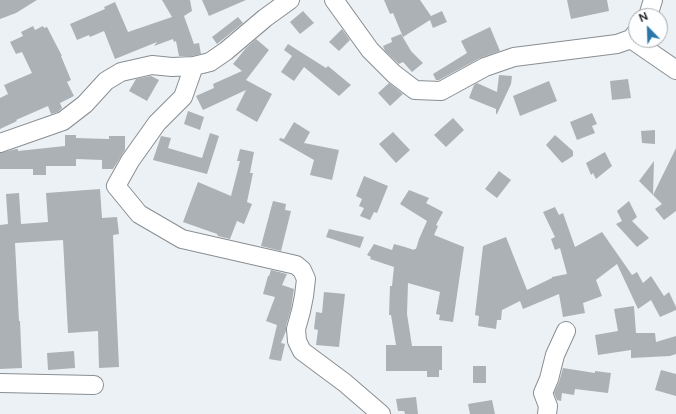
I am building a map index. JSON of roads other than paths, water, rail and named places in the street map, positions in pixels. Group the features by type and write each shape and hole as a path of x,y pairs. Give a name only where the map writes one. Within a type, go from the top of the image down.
{"street":[{"path":"0,143 63,120 85,104 106,81 121,72 152,65 172,67 194,66 210,62 221,55 290,0"},
{"path":"334,0 370,50 394,74 415,90 441,91 485,67 514,57 617,44 628,39"},
{"path":"649,48 676,70"},
{"path":"194,66 183,97 157,123 130,161 116,186 139,214 182,239 296,265 302,270 306,279 304,296 296,329 297,341 302,350 345,383 381,414"},
{"path":"547,414 548,406 543,393 549,379 555,355 566,331"},
{"path":"0,383 94,385"}]}
